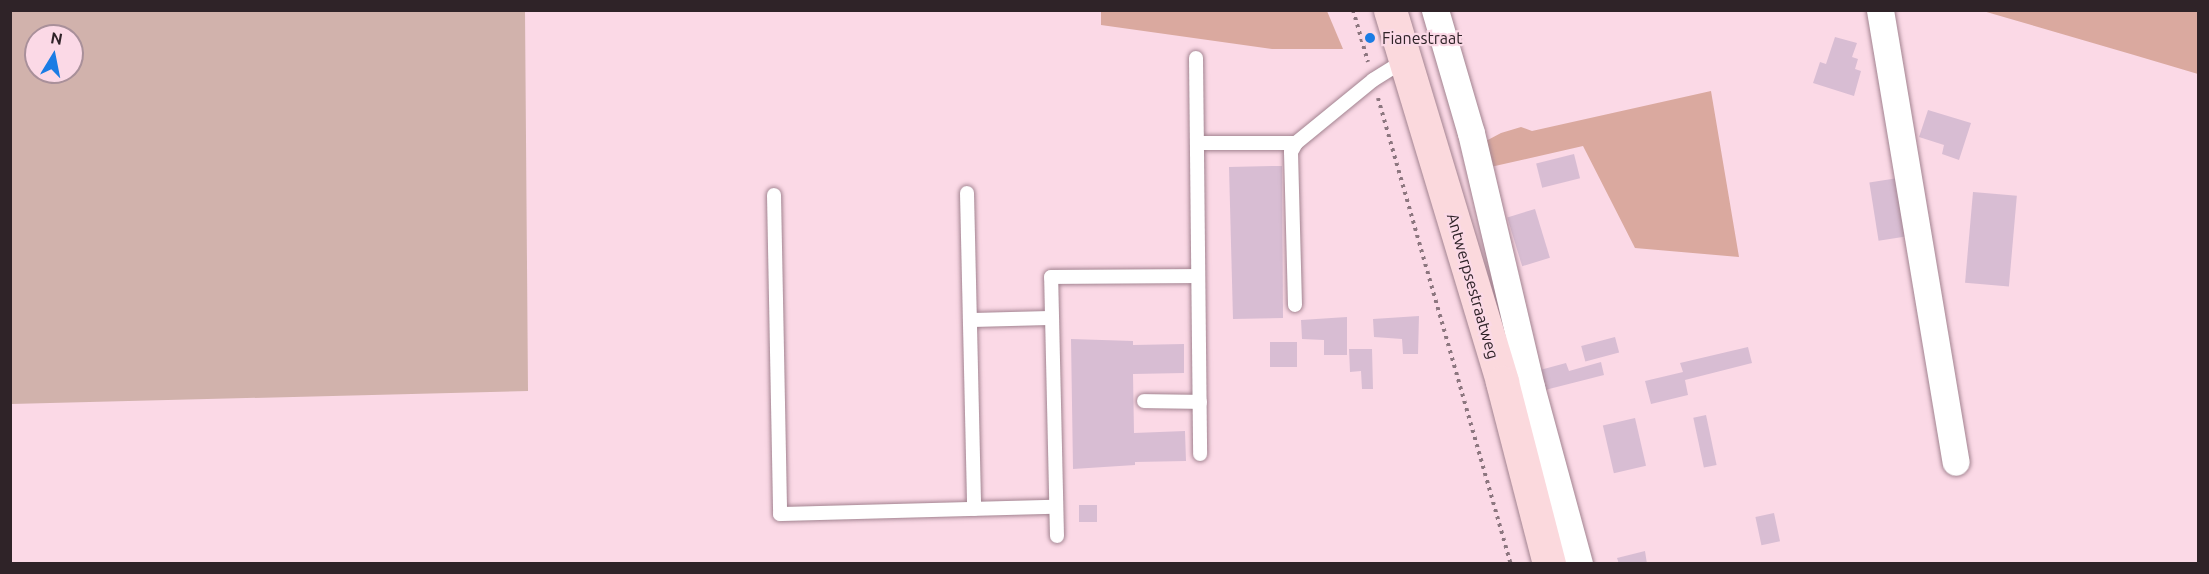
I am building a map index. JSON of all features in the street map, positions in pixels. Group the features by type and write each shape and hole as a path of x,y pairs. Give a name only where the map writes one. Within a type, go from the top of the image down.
{"main road":[{"name":"Antwerpsestraatweg","path":"1390,10 1407,59 1502,382 1549,564"}],"street":[{"name":"Antwerpsestraatweg","path":"1435,10 1471,133 1531,387 1579,564"},
{"path":"1880,10 1956,462"}],"lane":[{"path":"1196,58 1200,454"},
{"path":"1295,305 1290,163 1296,143 1373,80 1407,59"},
{"path":"1197,143 1296,143"},
{"path":"967,193 974,509"},
{"path":"774,195 780,514 1056,507"},
{"path":"1057,536 1051,277 1198,276"},
{"path":"970,320 1052,318"},
{"path":"1144,401 1200,402"}],"path":[{"path":"1353,10 1511,564"}],"shaded area":[{"path":"10,11 525,11 528,391 11,404"},
{"path":"1101,11 1327,11 1343,49 1272,49 1101,25"},
{"path":"1983,11 2198,11 2198,74 2134,55"},
{"path":"1711,91 1739,257 1635,248 1583,146 1486,168 1484,142 1501,133 1521,127 1532,131"}],"building":[{"path":"1835,37 1857,43 1852,57 1858,59 1855,69 1861,71 1854,96 1813,83 1820,62 1826,64"},
{"path":"1928,110 1971,123 1959,160 1942,154 1944,145 1919,137"},
{"path":"1574,154 1580,178 1542,188 1536,163"},
{"path":"1282,166 1283,318 1233,319 1229,167"},
{"path":"1898,178 1907,236 1879,241 1869,183"},
{"path":"1973,192 2017,196 2009,286 1965,283"},
{"path":"1535,209 1550,258 1522,266 1507,217"},
{"path":"1419,316 1418,354 1403,354 1402,339 1374,337 1373,319"},
{"path":"1347,317 1347,355 1324,355 1324,340 1302,339 1301,320"},
{"path":"1615,337 1619,352 1585,362 1581,346"},
{"path":"1071,339 1133,341 1133,345 1184,344 1184,373 1133,374 1134,433 1185,431 1186,461 1135,462 1135,465 1073,469"},
{"path":"1270,342 1297,342 1297,367 1270,367"},
{"path":"1748,347 1752,363 1685,380 1688,395 1651,404 1645,381 1683,372 1680,363"},
{"path":"1349,349 1372,349 1373,389 1362,389 1361,371 1350,372"},
{"path":"1601,362 1604,375 1545,390 1540,370 1566,363 1569,371"},
{"path":"1706,415 1717,465 1704,468 1693,418"},
{"path":"1635,418 1646,466 1614,473 1603,425"},
{"path":"1079,505 1097,505 1097,522 1079,522"},
{"path":"1774,513 1780,541 1761,545 1755,517"},
{"path":"1645,551 1647,564 1619,564 1617,558"}],"place":[{"name":"Fianestraat","path":"1370,38"}]}
